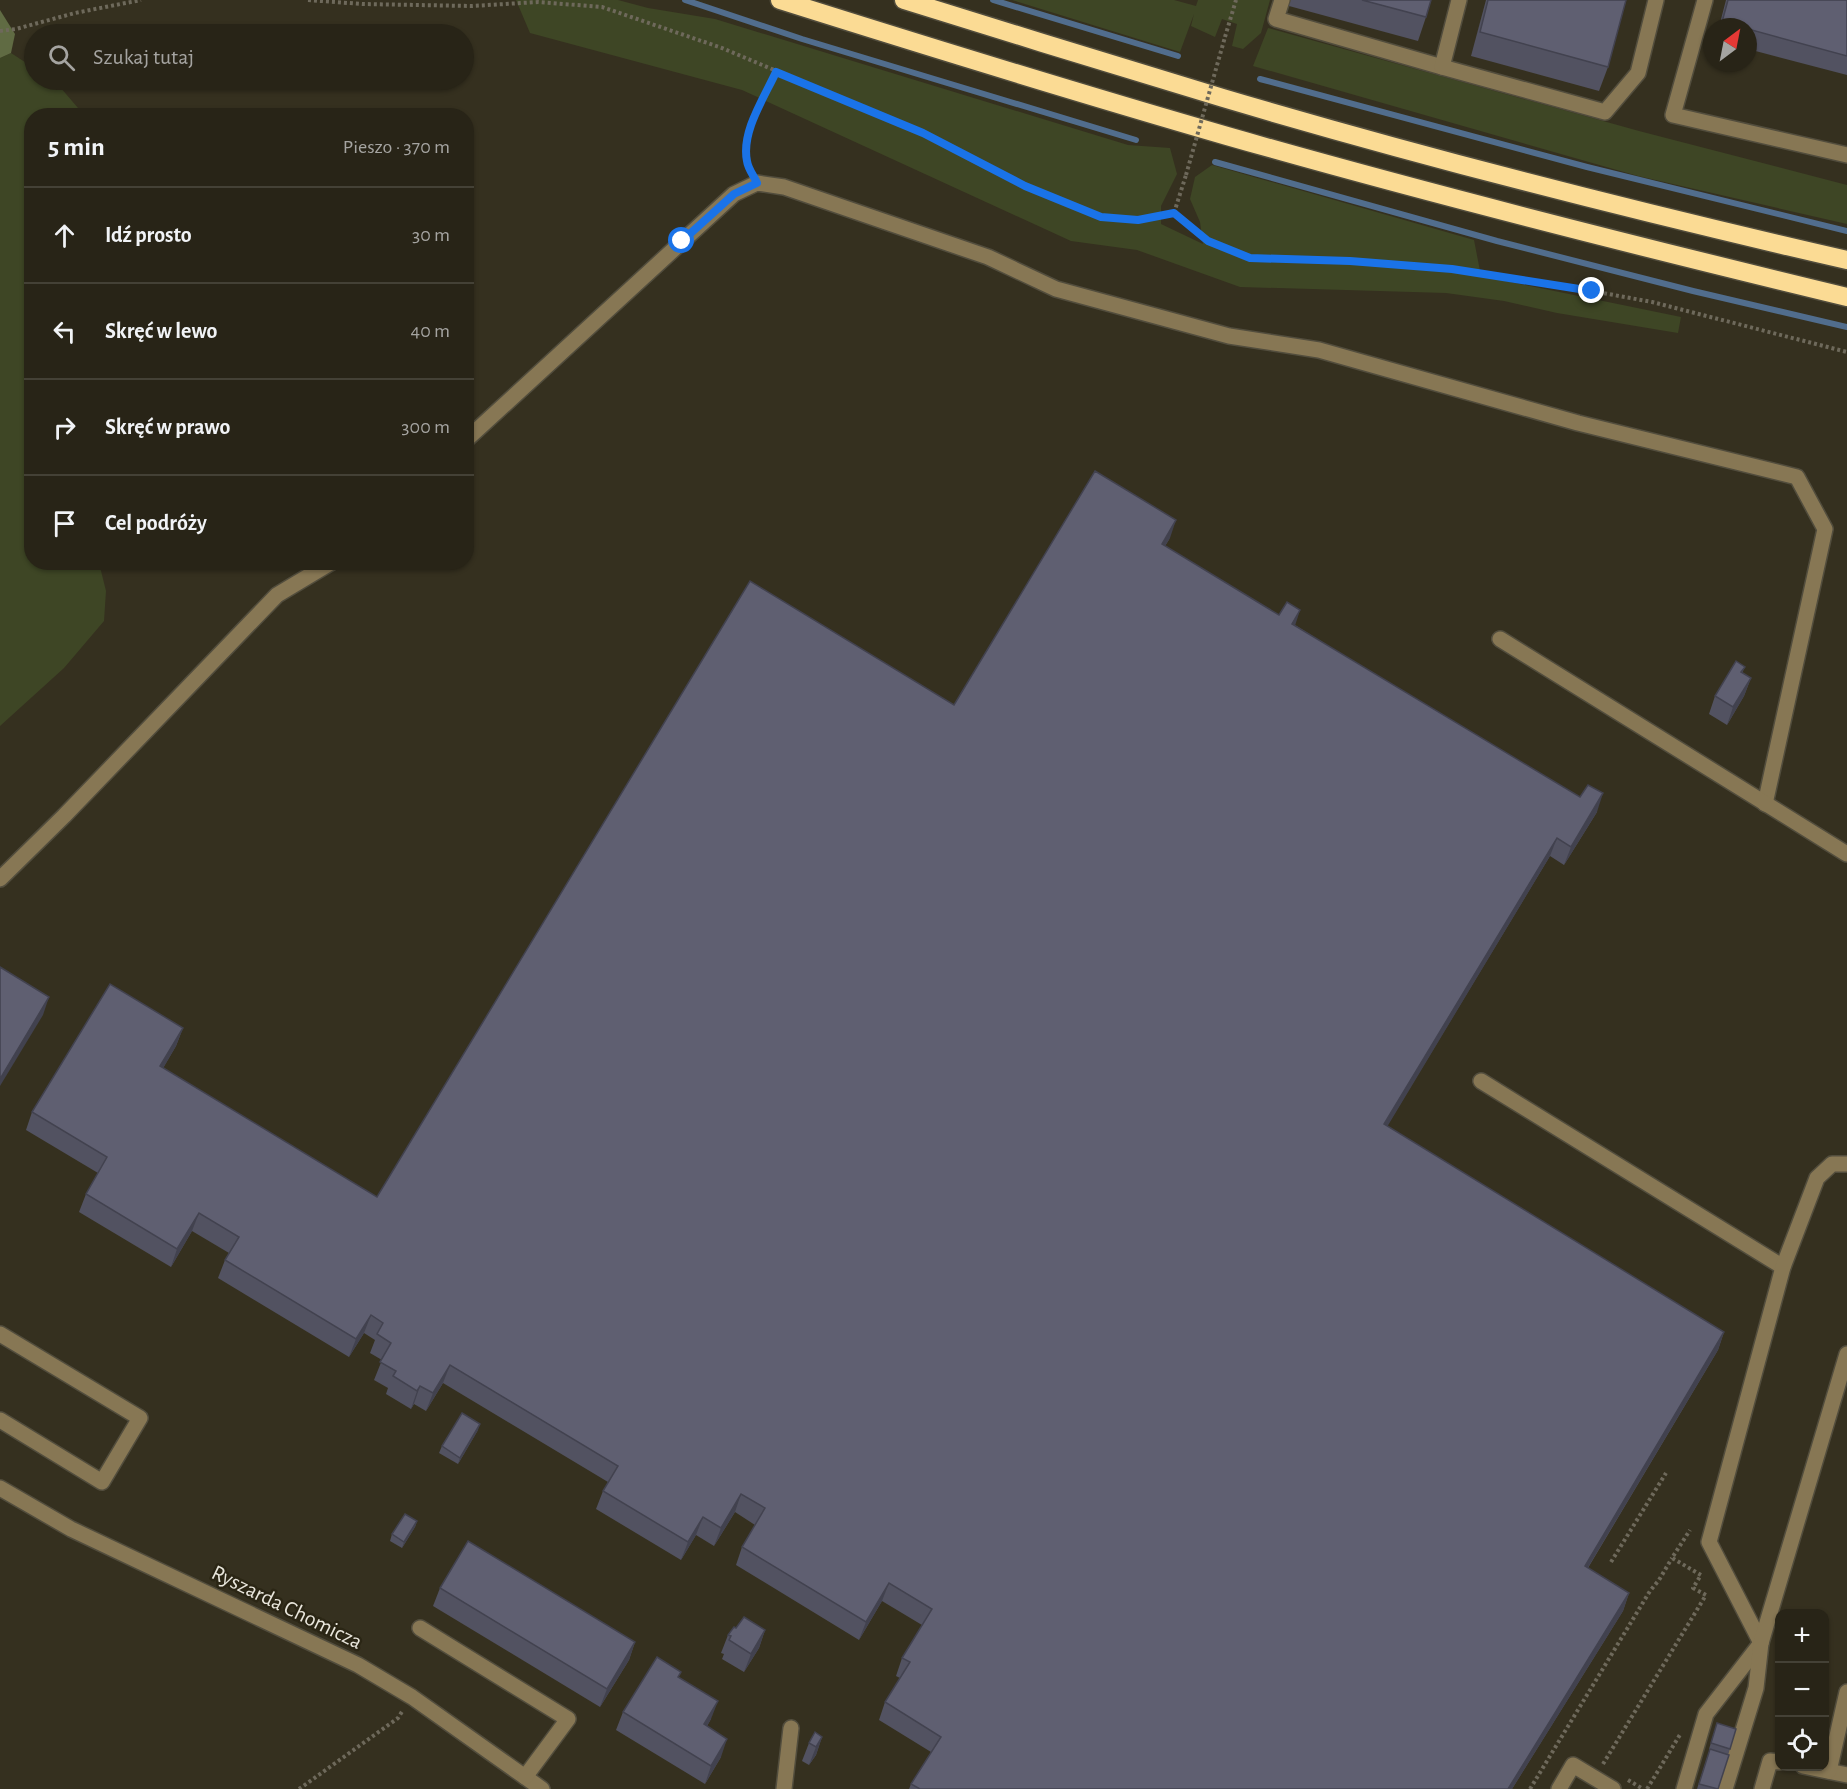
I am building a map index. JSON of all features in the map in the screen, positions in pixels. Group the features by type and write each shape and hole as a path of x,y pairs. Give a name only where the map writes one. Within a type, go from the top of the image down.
{"highway":[{"path":"780,0 1238,139 1604,238 1847,297"},
{"path":"904,0 1225,98 1368,138 1692,224 1847,260"}],"street":[{"path":"1282,0 1276,20 1605,112 1638,73 1656,0"},
{"path":"1442,67 1459,0"},
{"path":"1705,0 1673,115 1847,155"},
{"path":"474,433 734,194 757,183 784,187 988,257 1056,289 1229,336 1319,350 1578,423 1797,477 1825,530 1765,804"},
{"path":"0,879 64,816 277,595 319,570"},
{"path":"1500,639 1847,854"},
{"path":"1481,1080 1783,1267"},
{"path":"1761,1643 1709,1542 1783,1267 1817,1178 1832,1164 1847,1164"},
{"path":"0,1334 140,1418 102,1482 0,1420"},
{"path":"1725,1789 1756,1688 1761,1643 1847,1354"},
{"name":"Ryszarda Chomicza","path":"0,1488 70,1529 358,1665 412,1697 542,1789"},
{"path":"420,1628 568,1719 525,1777"},
{"path":"1684,1789 1706,1714 1761,1643"},
{"path":"1847,1692 1829,1771 1847,1775"},
{"path":"784,1789 791,1728"},
{"path":"1762,1789 1770,1761 1775,1762"},
{"path":"1559,1789 1574,1765 1613,1789"}],"path":[{"path":"34,24 75,13 141,0"},
{"path":"308,0 363,4 472,6 538,2 602,7 722,48 923,133 1025,186 1101,217 1138,220 1174,213"},
{"path":"1174,213 1236,0"},
{"path":"0,31 24,27"},
{"path":"757,183 747,164 745,146 753,117 776,72"},
{"path":"1174,213 1208,241 1250,258 1350,261 1452,269 1592,291 1652,302 1847,352"},
{"path":"1611,1562 1665,1473"},
{"path":"1530,1789 1650,1591 1690,1530"},
{"path":"1596,1779 1706,1595 1694,1588 1701,1575 1672,1558"},
{"path":"299,1789 398,1718 412,1697"},
{"path":"1647,1789 1681,1733"}],"green space":[{"path":"516,0 618,0 648,8 715,19 1128,145 1170,148 1177,174 1161,206 1161,224 1203,244 1200,222 1190,199 1195,177 1212,165 1474,240 1481,276 1681,317 1678,333 1557,313 1504,301 1446,293 1240,287 1137,250 1071,241 742,90 530,33"},
{"path":"1012,0 1174,0 1196,6 1198,0 1270,0 1261,33 1243,49 1232,46 1237,24 1222,19 1215,37 1191,26 1194,14 1180,52"},
{"path":"0,10 15,34 11,53 0,58"},
{"path":"1268,28 1639,131 1847,185 1847,224 1638,176 1253,66"},
{"path":"11,53 24,61 24,90 63,90 78,108 24,108 24,570 101,570 106,591 104,621 64,668 0,726 0,58"}],"building":[{"path":"1362,0 1431,0 1426,17"},
{"path":"1488,0 1626,0 1608,67 1480,32"},
{"path":"1728,0 1847,0 1847,56 1757,31 1757,18 1723,18"},
{"path":"1095,471 1176,520 1162,544 1279,615 1287,602 1300,610 1292,624 1580,797 1588,785 1603,793 1571,847 1557,838 1384,1124 1724,1332 1585,1566 1629,1593 1508,1789 920,1789 911,1784 941,1737 885,1702 910,1662 902,1658 932,1609 889,1583 866,1622 742,1547 765,1508 741,1494 721,1528 703,1517 688,1542 603,1491 618,1466 450,1365 433,1393 420,1386 417,1391 393,1376 396,1371 380,1362 391,1343 377,1334 383,1323 371,1315 356,1339 225,1260 239,1237 199,1213 177,1249 86,1194 107,1157 32,1112 110,984 183,1028 160,1066 377,1197 750,581 954,705"},
{"path":"1736,661 1745,667 1741,672 1751,678 1733,707 1715,696"},
{"path":"0,967 49,997 0,1079"},
{"path":"462,1413 480,1424 460,1458 442,1446"},
{"path":"405,1514 417,1521 404,1542 392,1534"},
{"path":"468,1541 635,1642 607,1689 440,1588"},
{"path":"744,1617 765,1630 751,1654 729,1640 731,1636 728,1635"},
{"path":"657,1657 681,1672 678,1677 718,1701 704,1724 727,1739 711,1766 623,1712"},
{"path":"1717,1723 1736,1729 1730,1749 1711,1743"},
{"path":"815,1732 822,1737 816,1747 809,1743"},
{"path":"1710,1749 1729,1755 1718,1789 1699,1784"}],"waterway":[{"path":"685,0 802,39 1136,140"},
{"path":"993,0 1178,56"},
{"path":"1260,79 1587,167 1847,231"},
{"path":"1215,162 1497,241 1847,327"}],"route":[{"path":"682,241 734,194 757,183 747,164 745,146 753,117 776,72 923,133 1025,186 1101,217 1138,220 1174,213 1208,241 1250,258 1350,261 1452,269 1592,291"}]}
